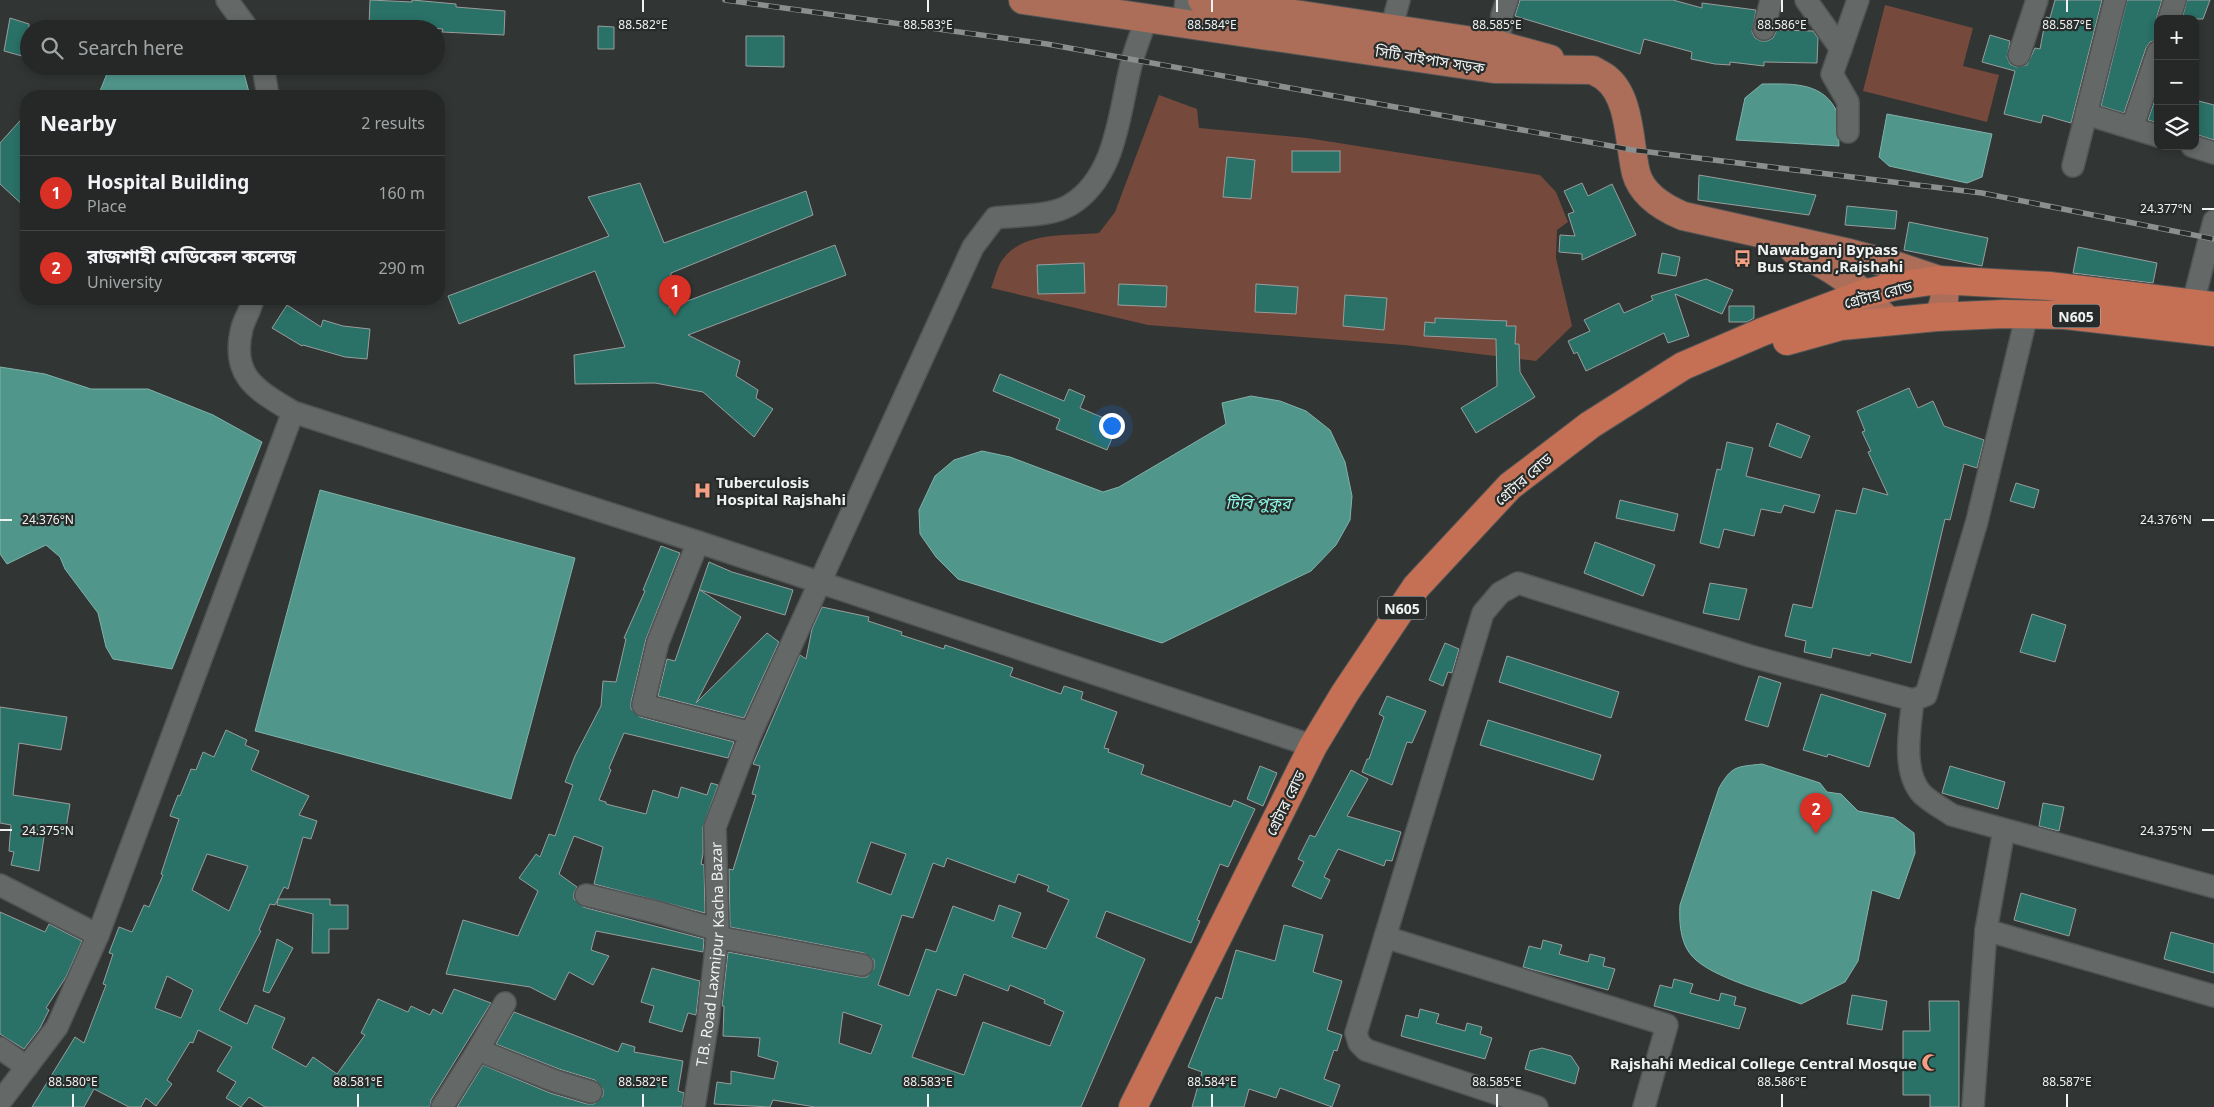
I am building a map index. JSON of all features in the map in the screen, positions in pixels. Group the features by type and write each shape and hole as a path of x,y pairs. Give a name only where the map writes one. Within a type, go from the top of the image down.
{"highway":[{"name":"গ্রেটার রোড","path":"1148,1107 1266,858 1313,746 1346,693 1416,587 1510,486 1590,425 1683,366 1762,332 1864,294 1896,286 1939,280 2049,286 2204,305"},
{"name":"N605","path":"1938,317 2027,314 2064,315 2162,324 2214,332"},
{"name":"গ্রেটার রোড","path":"1133,1107 1266,858 1361,696 1434,589 1532,488 1607,432 1711,372 1794,337 1841,326 1938,317"}],"main road":[{"name":"সিটি বাইপাস সড়ক","path":"1023,0 1147,17 1185,12 1494,69 1593,70"},
{"path":"1202,0 1248,3 1391,29 1499,45 1593,70 1607,78 1616,88 1627,121 1636,174 1650,195 1666,209 1684,216 1885,262 1939,280 1943,286 1945,298 1938,317"},
{"path":"1747,230 1819,262 1864,294 1881,316 1890,321"}],"street":[{"path":"227,0 241,20"},
{"path":"1391,29 1399,0"},
{"path":"1499,45 1502,15 1507,0"},
{"path":"1764,29 1771,0"},
{"path":"1806,0 1841,50"},
{"path":"1848,132 1848,102 1832,74 1858,0"},
{"path":"2019,55 2037,0"},
{"path":"2073,166 2115,0"},
{"path":"2170,15 2175,0"},
{"name":"T.B. Road Laxmipur Kacha Bazar","path":"694,1107 708,1020 717,934 715,827 751,733 973,247 995,218 1048,212 1069,206 1088,191 1110,156 1132,60 1147,17"},
{"path":"2132,128 2155,60"},
{"path":"264,75 267,90"},
{"path":"2086,114 2154,135"},
{"path":"2199,148 2214,153"},
{"path":"2204,305 2214,221"},
{"path":"251,305 242,328 239,359 247,379 257,391 293,412 698,542 1313,746"},
{"path":"1537,1107 1366,1050 1359,1043 1356,1034 1483,612 1500,593 1518,583 1750,656 1913,700 1926,695 1977,521 2027,314"},
{"path":"0,1102 57,1027 98,935 293,412"},
{"path":"698,542 658,642 644,705 751,733"},
{"path":"1913,700 1909,761 1914,783 1922,794 1952,815 2214,887"},
{"path":"1973,1107 1986,930 2004,830"},
{"path":"0,885 98,935"},
{"path":"586,896 660,913 717,934 862,965"},
{"path":"1986,930 2214,996"},
{"path":"1385,937 1667,1025 1644,1107"},
{"path":"442,1107 478,1050 504,1003"},
{"path":"0,1048 27,1067"},
{"path":"478,1050 555,1081 590,1092"}],"shaded area":[{"path":"1885,5 1973,28 1963,66 1999,75 1987,122 1863,91"},
{"path":"1159,95 1197,109 1199,128 1307,138 1540,175 1556,192 1568,222 1557,230 1556,258 1572,326 1536,361 1404,345 1148,325 991,288 1003,259 1022,244 1034,239 1061,235 1099,233 1115,212"}],"water":[{"path":"106,75 244,75 248,90 100,90"},
{"path":"1762,84 1793,84 1803,86 1821,93 1829,99 1837,112 1839,121 1839,146 1736,140 1745,98"},
{"path":"1887,114 1992,134 1982,177 1967,183 1889,166 1879,157"},
{"path":"0,367 45,374 91,389 148,389 213,415 262,442 172,669 113,659 106,647 98,613 65,569 60,557 46,545 7,564 0,554"},
{"name":"টিবি পুকুর","path":"1251,396 1280,401 1306,411 1330,430 1345,462 1352,496 1350,520 1336,545 1311,571 1162,643 958,579 936,557 920,534 919,510 935,476 954,460 982,451 1010,457 1103,492 1119,487 1226,424 1222,403"},
{"path":"320,490 575,558 511,799 255,731"},
{"path":"1762,764 1820,783 1827,792 1841,794 1858,811 1894,818 1914,833 1915,853 1899,899 1872,890 1858,961 1845,982 1801,1004 1727,978 1701,964 1688,951 1681,932 1680,905 1719,788 1732,771 1741,767"}],"building":[{"path":"370,0 412,2 412,0 456,4 456,7 505,11 504,35 445,32 445,20 369,20"},
{"path":"1520,0 1673,0 1702,8 1702,3 1756,10 1752,32 1755,38 1767,41 1773,38 1777,30 1813,31 1818,38 1817,63 1764,62 1764,66 1730,62 1730,65 1715,64 1691,59 1692,52 1644,39 1640,54 1515,16"},
{"path":"2055,0 2102,0 2071,123 2043,115 2041,123 2004,114 2015,71 1982,62 1990,35 2010,41 2007,57 2010,64 2016,67 2027,65 2035,48 2040,49 2046,17 2050,18"},
{"path":"2127,0 2162,0 2157,15 2154,15 2154,41 2150,42 2146,48 2124,113 2101,106"},
{"path":"2187,0 2210,0 2203,19 2199,19 2199,15 2183,15"},
{"path":"10,18 20,21 20,55 4,51"},
{"path":"598,26 614,27 614,49 598,49"},
{"path":"746,36 784,36 784,67 746,66"},
{"path":"2199,101 2214,105 2214,140 2199,135"},
{"path":"2154,103 2154,122 2148,120"},
{"path":"20,121 20,202 0,184 0,143"},
{"path":"1292,151 1340,151 1340,172 1292,172"},
{"path":"1227,157 1255,160 1251,199 1223,197"},
{"path":"1699,175 1816,195 1809,215 1698,200"},
{"path":"640,183 664,243 806,191 813,215 671,273 669,308 835,245 846,275 688,335 740,361 736,376 758,390 756,398 773,409 754,437 703,392 655,383 575,384 574,355 625,347 595,271 459,324 448,296 609,236 588,197"},
{"path":"1582,183 1588,196 1612,184 1636,235 1582,260 1582,254 1559,252 1560,235 1575,236 1568,214 1574,212 1564,191"},
{"path":"1847,206 1897,211 1895,229 1845,225"},
{"path":"1909,222 1988,238 1982,266 1904,250"},
{"path":"2078,247 2157,263 2153,283 2073,273"},
{"path":"1662,253 1680,257 1676,276 1658,273"},
{"path":"1084,263 1085,293 1038,294 1037,265"},
{"path":"1706,279 1733,290 1722,314 1675,294 1689,336 1668,343 1664,333 1586,371 1577,352 1574,354 1568,341 1590,331 1584,320 1619,303 1624,313 1653,300 1651,296"},
{"path":"1119,284 1167,286 1166,307 1118,305"},
{"path":"1256,284 1298,287 1296,314 1255,312"},
{"path":"1345,295 1387,298 1384,330 1343,326"},
{"path":"287,305 321,327 323,320 343,326 370,329 367,359 345,357 302,346 272,328"},
{"path":"1729,306 1754,306 1754,318 1747,322 1729,322"},
{"path":"1435,318 1507,321 1506,326 1516,326 1515,344 1519,344 1520,372 1535,397 1476,433 1461,408 1497,386 1496,339 1424,336 1425,322 1435,323"},
{"path":"1000,374 1064,401 1069,389 1085,396 1080,408 1118,424 1107,450 1056,429 1060,419 993,391"},
{"path":"1909,388 1918,408 1933,401 1944,426 1984,440 1977,468 1964,464 1950,520 1945,519 1911,663 1871,653 1870,656 1833,648 1831,658 1804,652 1806,641 1785,636 1793,604 1812,608 1836,510 1856,514 1863,488 1888,495 1868,452 1871,451 1862,432 1865,431 1857,411"},
{"path":"1777,423 1810,436 1801,458 1769,446"},
{"path":"1727,442 1753,448 1746,476 1820,495 1814,513 1784,505 1781,513 1761,509 1754,536 1724,529 1719,548 1700,543 1717,469 1721,470"},
{"path":"2016,483 2039,490 2034,508 2010,501"},
{"path":"1620,500 1678,514 1674,531 1616,518"},
{"path":"1595,542 1655,565 1643,596 1584,573"},
{"path":"661,546 680,553 646,639 631,709 640,717 734,742 728,758 624,733 609,768 611,770 599,800 606,802 606,804 646,814 653,790 678,798 681,787 707,795 711,783 718,785 703,827 701,864 704,865 705,913 594,884 603,847 574,836 559,874 577,887 574,899 583,907 704,939 703,952 596,931 591,950 609,956 593,985 569,972 555,1000 530,987 446,974 463,920 518,936 538,891 519,878 536,854 540,857 549,834 555,836 573,785 565,782 575,756 601,706 603,681 616,682 626,639 624,638 645,591 643,590"},
{"path":"709,562 732,572 793,590 785,615 700,590 741,617 696,703 767,633 779,642 744,718 658,696 667,659 675,661"},
{"path":"1710,583 1747,589 1739,620 1703,613"},
{"path":"822,607 869,617 868,621 902,632 901,635 944,649 945,645 1013,668 1010,676 1061,694 1064,686 1083,692 1081,699 1117,712 1104,748 1109,749 1108,752 1144,765 1141,774 1231,807 1234,800 1255,809 1228,867 1220,864 1197,920 1200,921 1191,943 1106,911 1096,937 1145,959 1081,1107 815,1107 773,1100 770,1107 714,1104 717,1082 731,1084 731,1071 774,1079 778,1062 758,1056 760,1038 723,1036 724,1006 722,1006 728,952 860,977 867,977 874,968 874,960 864,953 730,927 729,869 733,870 756,795 752,794 760,766 753,764 800,655 806,659 812,629","holes":["871,842 906,854 891,895 857,882","947,858 1015,883 1018,874 1049,886 1047,891 1069,900 1046,949 1012,937 1021,913 999,905 994,921 953,906 936,952 926,949 909,996 878,985 902,915 913,918 933,863 944,867","964,974 1008,991 1010,985 1045,1000 1044,1003 1064,1012 1050,1046 983,1022 964,1075 912,1057 937,989 956,996","843,1012 882,1025 871,1054 839,1043"]},
{"path":"2032,614 2066,625 2055,662 2020,652"},
{"path":"1445,643 1459,649 1452,673 1448,672 1443,686 1429,680"},
{"path":"1507,656 1619,692 1611,718 1499,682"},
{"path":"1759,676 1781,683 1768,727 1745,720"},
{"path":"1821,694 1886,714 1869,767 1828,754 1827,757 1803,750"},
{"path":"1387,696 1426,711 1412,743 1407,742 1392,785 1362,772 1367,759 1369,759 1384,717 1379,714"},
{"path":"0,707 67,717 61,750 19,743 13,795 70,804 65,834 45,830 39,871 11,865 14,852 9,851 11,825 0,823"},
{"path":"1488,720 1601,755 1593,780 1480,745"},
{"path":"226,730 247,740 245,745 259,751 251,770 309,796 299,815 317,821 311,839 303,837 288,889 284,887 275,905 270,904 259,930 261,931 219,1010 247,1024 255,1005 285,1018 272,1048 306,1067 313,1057 337,1074 365,1035 361,1033 378,999 408,1012 411,1006 430,1015 433,1009 442,1014 454,989 491,1003 431,1100 430,1107 265,1107 249,1097 241,1107 226,1098 236,1082 217,1071 232,1047 198,1030 193,1043 190,1042 167,1080 172,1084 156,1106 146,1098 141,1107 129,1107 94,1089 84,1107 32,1107 75,1037 84,1043 106,985 103,984 113,954 109,953 119,927 132,932 144,905 149,907 163,875 161,874 179,819 170,816 178,795 180,796 191,769 196,770 203,752 214,757","holes":["207,854 248,866 229,911 192,890","167,976 193,990 181,1018 155,1008"]},
{"path":"1260,766 1277,773 1263,806 1247,799"},
{"path":"1950,766 2005,782 1998,809 1942,793"},
{"path":"1351,770 1368,779 1347,816 1401,832 1392,861 1386,860 1384,866 1338,849 1324,877 1330,880 1321,899 1292,886 1304,862 1298,859 1310,835 1315,837"},
{"path":"2043,803 2064,807 2059,831 2039,826"},
{"path":"2021,893 2076,909 2069,936 2014,920"},
{"path":"278,899 330,899 330,905 348,905 348,929 329,929 329,953 312,953 313,914 277,905"},
{"path":"0,912 45,932 49,924 82,941 66,977 46,1008 49,1010 40,1028 24,1049 0,1034"},
{"path":"1284,925 1323,935 1313,972 1342,981 1327,1030 1342,1035 1337,1051 1334,1050 1324,1079 1340,1085 1332,1107 1280,1088 1276,1098 1249,1089 1244,1107 1192,1107 1202,1072 1188,1067 1216,997 1222,999 1236,950 1275,961"},
{"path":"2171,932 2214,944 2214,973 2164,959"},
{"path":"277,939 293,948 269,993 263,991"},
{"path":"1543,940 1562,945 1559,954 1588,962 1590,954 1605,958 1603,966 1615,969 1608,990 1523,967 1529,946 1541,949"},
{"path":"652,968 700,981 696,1015 688,1013 682,1032 649,1022 654,1006 641,1002"},
{"path":"1674,979 1693,984 1690,993 1719,1001 1721,993 1736,997 1734,1005 1746,1008 1739,1029 1654,1006 1660,985 1672,988"},
{"path":"1852,995 1887,1001 1882,1030 1847,1024"},
{"name":"Rajshahi Medical College Central Mosque","path":"1929,1001 1959,1001 1959,1107 1930,1107 1930,1095 1903,1095 1903,1031 1930,1031"},
{"path":"1420,1009 1439,1014 1436,1023 1465,1031 1467,1023 1482,1027 1480,1034 1492,1038 1485,1059 1401,1036 1406,1015 1418,1018"},
{"path":"514,1012 618,1052 622,1043 635,1047 634,1052 683,1061 678,1091 684,1093 682,1107 457,1107 483,1065 550,1093 587,1104 594,1104 603,1096 603,1089 595,1080 559,1069 496,1044"},
{"path":"1542,1048 1571,1056 1579,1068 1575,1084 1525,1069 1530,1051"}],"railway":[{"path":"725,0 1047,44 1633,150 1982,193 2214,239"}],"place":[{"name":"Nawabganj Bypass Bus Stand ,Rajshahi","path":"1743,258"},
{"name":"Hospital Building","path":"675,316"},
{"name":"Tuberculosis Hospital Rajshahi","path":"702,491"},
{"name":"রাজশাহী মেডিকেল কলেজ","path":"1816,834"},
{"name":"Rajshahi Medical College Central Mosque","path":"1931,1063"}]}
